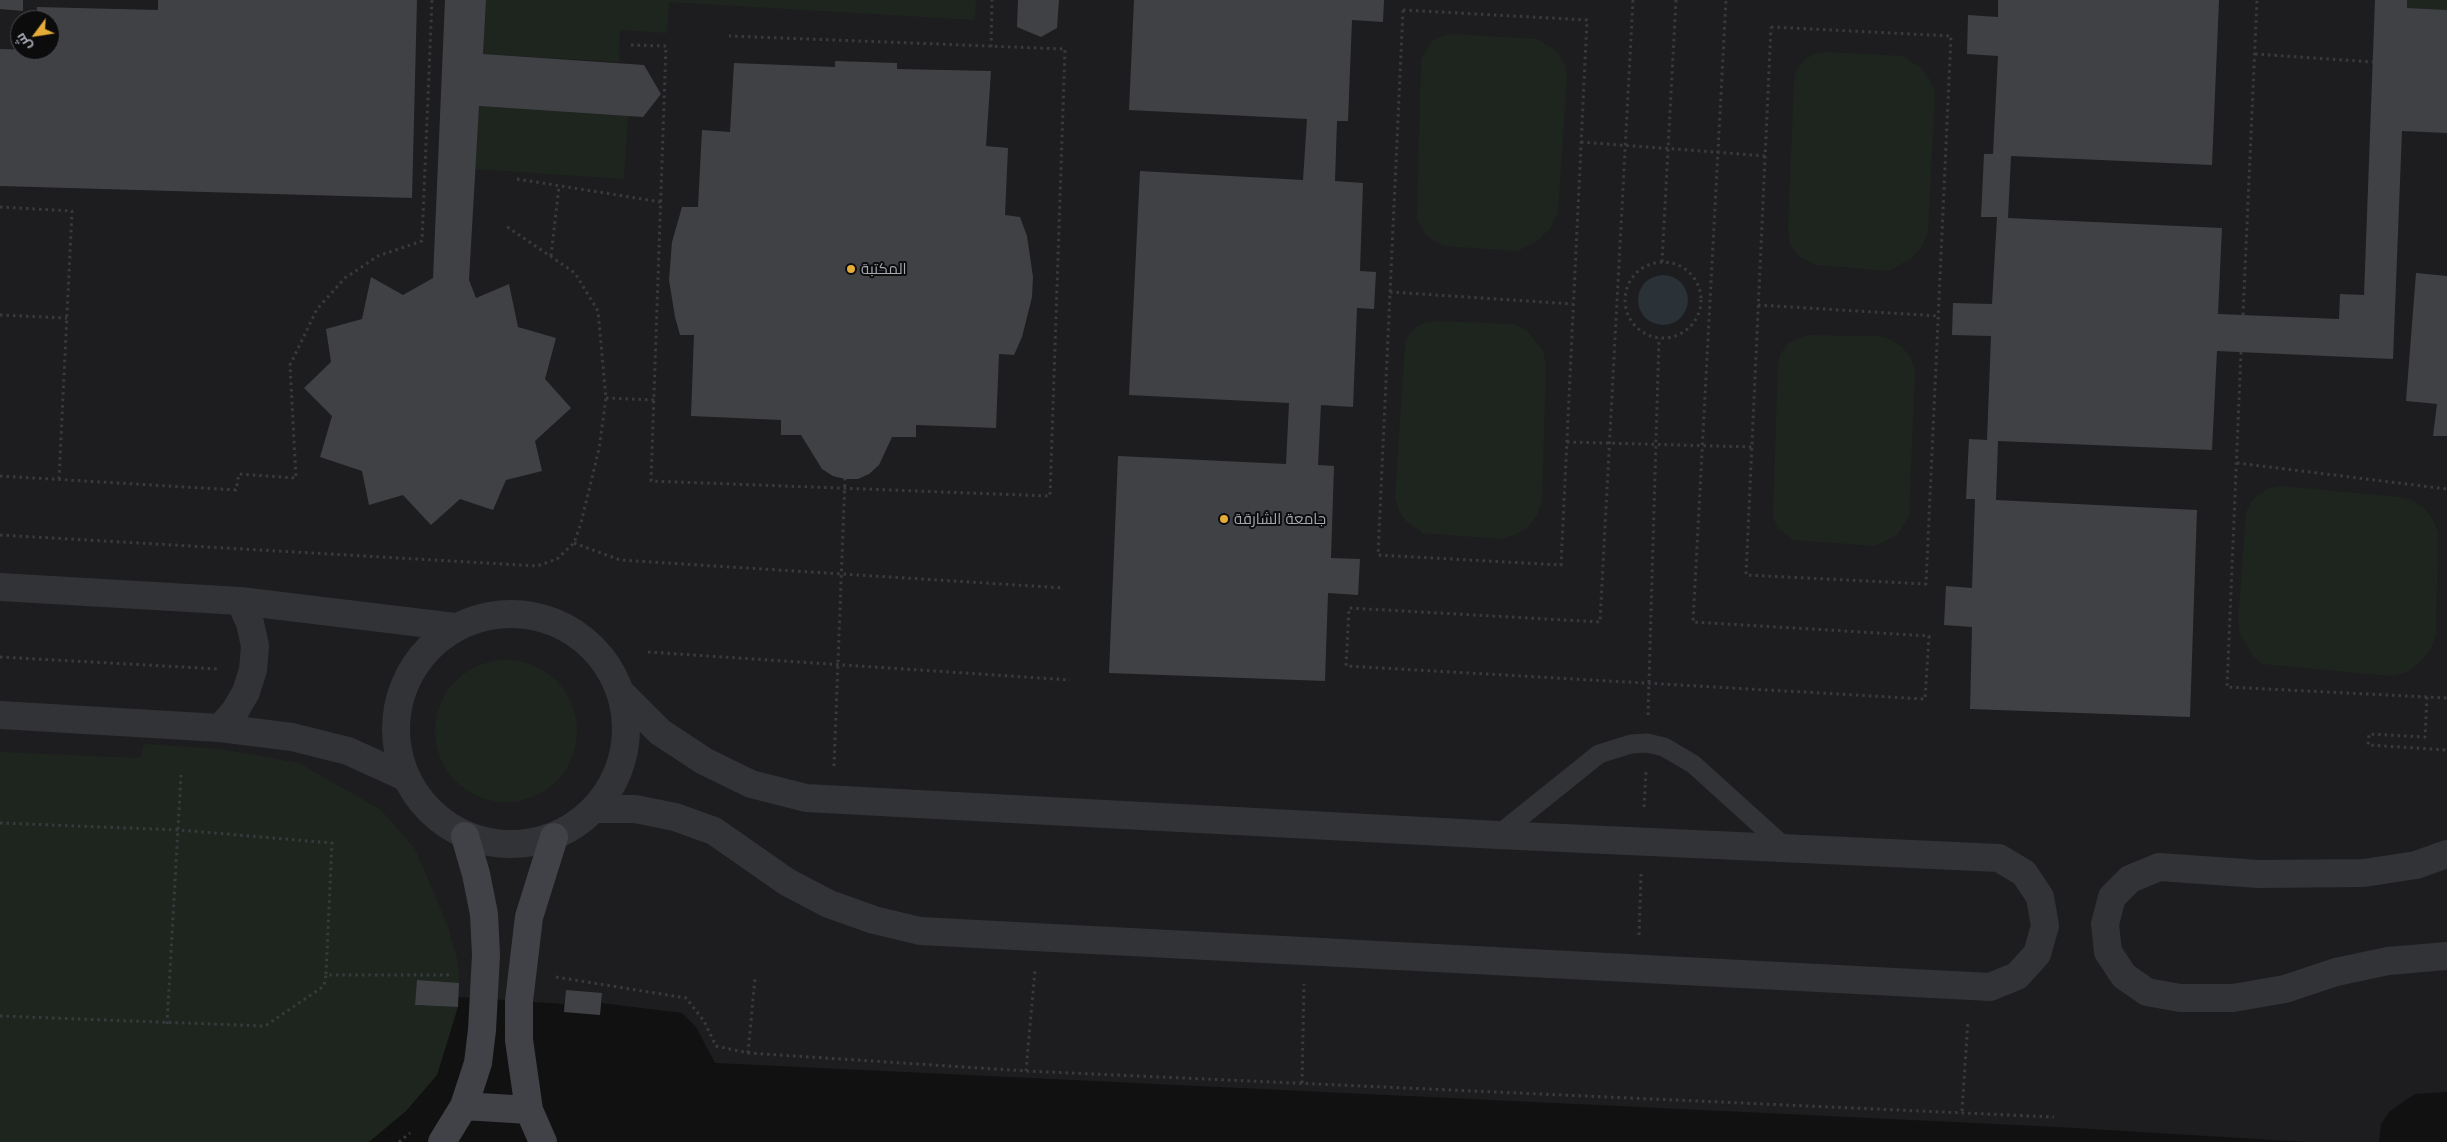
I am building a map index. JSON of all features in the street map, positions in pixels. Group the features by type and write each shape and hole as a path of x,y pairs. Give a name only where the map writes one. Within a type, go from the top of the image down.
{"street":[{"path":"0,586 240,601 455,627"},
{"path":"220,728 235,712 246,692 253,670 254,646 250,623 240,601"},
{"path":"520,613 554,621 583,638 606,663 621,693 627,734 618,774 596,809 569,830 554,837 525,844 494,844 465,836 430,812 405,778 396,744 396,709 407,676 427,648 455,627 487,615 520,613"},
{"path":"596,809 635,809 675,817 714,831 787,882 829,904 874,920 920,931 1990,987 2017,976 2037,954 2045,926 2040,897 2024,873 1999,858 1498,835 806,798 752,784 704,761 660,732 621,693"},
{"path":"0,715 220,728 319,742 348,750 405,778"},
{"path":"442,1142 464,1106 478,1062 485,965 484,914 476,874 465,836"},
{"path":"544,1142 529,1110 518,1040 522,964 529,917 554,837"},
{"path":"2447,854 2416,865 2364,874 2259,874 2158,867 2130,879 2112,897 2105,924 2108,952 2124,976 2147,992 2180,998 2233,998 2286,989 2336,972 2380,963 2447,956"},
{"path":"485,965 522,964"},
{"path":"464,1106 529,1110"}],"lane":[{"path":"1498,835 1599,754 1631,744 1647,743 1664,747 1693,764 1787,849"}],"path":[{"path":"0,476 236,490 239,474 296,478 290,365 316,309 346,278 378,256 422,241 432,0"},
{"path":"990,46 992,0"},
{"path":"1633,0 1600,622 1349,608 1346,666 1925,699 1929,636 1693,622 1726,0"},
{"path":"1662,262 1676,0"},
{"path":"2243,315 2257,0"},
{"path":"1403,10 1587,20 1581,142 1561,565 1378,555 1403,10"},
{"path":"1771,27 1951,36 1926,584 1746,575 1766,156 1771,27"},
{"path":"631,45 666,46 652,481 1050,496 1065,49 729,36"},
{"path":"2255,54 2373,62"},
{"path":"1581,142 1766,156"},
{"path":"517,180 661,202"},
{"path":"551,256 559,186"},
{"path":"0,207 72,211 59,479"},
{"path":"0,535 536,566 557,559 574,543 581,523 599,449 606,398 598,311 575,273 506,226"},
{"path":"1662,262 1676,264 1688,271 1696,282 1700,295 1700,309 1695,322 1686,331 1673,337 1660,338 1647,335 1637,328 1629,318 1625,299 1630,281 1638,271 1649,264 1662,262"},
{"path":"1390,292 1573,304"},
{"path":"1758,305 1939,316"},
{"path":"0,315 67,318"},
{"path":"1649,695 1660,338"},
{"path":"2241,352 2227,687 2447,698"},
{"path":"606,398 654,400"},
{"path":"1567,442 1753,447"},
{"path":"2237,463 2447,489"},
{"path":"833,799 845,480"},
{"path":"574,543 620,560 1064,588"},
{"path":"648,652 1070,680"},
{"path":"0,657 253,670"},
{"path":"2427,697 2425,738 2368,734 2368,745 2447,750"},
{"path":"167,1024 181,775"},
{"path":"0,823 179,830 332,843 324,986 265,1026 167,1024 0,1016"},
{"path":"1026,1071 1038,937"},
{"path":"1302,1083 1304,951"},
{"path":"522,964 686,998 704,1021 716,1046 748,1053 1026,1071 1962,1111 2054,1117"},
{"path":"326,975 485,965"},
{"path":"748,1053 755,978"},
{"path":"1962,1111 1971,986"}],"shaded area":[{"name":"جامعة الشارقة","path":"0,0 2447,0 2447,1092 2415,1094 2390,1111 2381,1124 2379,1142 2306,1142 2058,1127 715,1063 696,1027 682,1013 601,1003 600,1015 564,1012 564,1004 458,997 458,1007 415,1005 0,1028"},
{"path":"486,0 976,0 975,20 669,2 667,33 620,30 619,62 483,54"},
{"path":"2407,0 2447,0 2447,10 2407,8"},
{"path":"1452,34 1537,39 1555,50 1564,62 1567,76 1558,213 1550,228 1540,239 1518,251 1443,246 1425,234 1417,219 1421,59 1432,41"},
{"path":"1827,52 1903,56 1921,68 1930,80 1935,92 1928,232 1922,246 1913,257 1889,271 1816,265 1799,256 1790,244 1788,227 1794,82 1796,72 1803,61 1814,54"},
{"path":"479,106 628,116 624,179 475,169"},
{"path":"1658,275 1668,275 1681,282 1688,295 1688,305 1681,318 1668,325 1658,325 1649,321 1642,314 1638,305 1638,295 1642,286 1649,279"},
{"path":"1435,321 1514,324 1526,330 1543,350 1546,365 1542,502 1536,517 1528,527 1517,534 1500,539 1423,533 1406,521 1399,511 1395,497 1405,344 1408,336 1414,329 1424,323"},
{"path":"1807,335 1877,336 1892,340 1902,347 1911,358 1915,372 1909,516 1897,535 1875,546 1794,540 1777,527 1773,515 1778,364 1781,353 1789,343"},
{"path":"2280,486 2399,497 2412,500 2424,508 2433,520 2438,533 2436,635 2430,650 2420,662 2407,672 2391,676 2262,664 2253,656 2240,634 2238,621 2246,513 2250,503 2259,495 2269,488"},
{"path":"506,660 520,661 533,665 546,672 556,681 565,691 572,704 576,717 576,745 572,758 565,771 556,781 546,790 533,797 520,801 506,802 492,801 479,797 466,790 456,781 447,771 440,758 436,745 435,731 436,717 440,704 447,691 456,681 466,672 479,665 492,661"},
{"path":"144,744 220,749 299,763 381,810 415,849 447,924 458,962 459,983 417,981 415,1005 458,1007 437,1075 406,1111 369,1142 0,1142 0,752 140,758"}],"building":[{"path":"0,0 23,0 23,10 0,9"},
{"path":"158,0 417,0 412,198 0,186 0,49 10,49 10,60 60,60 60,10 37,10 37,7 158,10"},
{"path":"445,0 486,0 483,54 644,65 661,94 643,117 479,106 469,280 476,298 509,284 518,327 556,338 545,379 571,408 535,441 542,471 506,480 493,510 460,499 431,525 403,495 369,505 362,471 320,457 332,416 304,388 331,362 326,329 362,319 371,277 403,295 433,278"},
{"path":"1018,0 1059,0 1057,28 1041,37 1017,27"},
{"path":"1134,0 1384,0 1383,22 1352,20 1348,121 1337,121 1335,181 1363,183 1360,271 1376,272 1374,309 1357,308 1353,407 1321,405 1318,465 1334,466 1331,558 1360,559 1358,595 1328,593 1325,681 1109,673 1118,456 1286,464 1289,403 1129,395 1140,171 1303,180 1307,119 1129,110"},
{"path":"1998,0 2219,0 2212,165 2011,156 2008,218 2222,228 2218,314 2339,319 2340,294 2364,295 2375,0 2407,0 2407,8 2447,10 2447,133 2402,131 2393,359 2217,351 2212,450 1998,441 1996,500 2197,510 2190,717 1970,709 1972,627 1944,625 1946,586 1972,588 1975,499 1966,499 1969,439 1987,440 1991,336 1952,335 1953,303 1992,304 1997,217 1981,217 1984,154 1993,154 1998,56 1967,54 1968,15 1998,17"},
{"name":"المكتبة","path":"835,61 897,63 897,69 991,71 986,146 1008,148 1005,215 1020,217 1027,236 1033,277 1032,297 1022,337 1014,355 999,354 996,428 916,425 916,437 892,437 879,465 869,474 858,479 845,479 833,476 822,469 801,435 781,435 781,420 691,416 694,335 680,335 669,280 672,242 682,207 698,207 702,130 730,132 734,63 835,67"},
{"path":"2416,273 2447,276 2447,436 2433,436 2437,404 2406,401"},
{"path":"417,980 459,983 458,1007 415,1005"},
{"path":"566,990 602,993 600,1015 564,1012"}],"place":[{"name":"المكتبة","path":"851,269"},
{"name":"جامعة الشارقة","path":"1224,519"}]}
